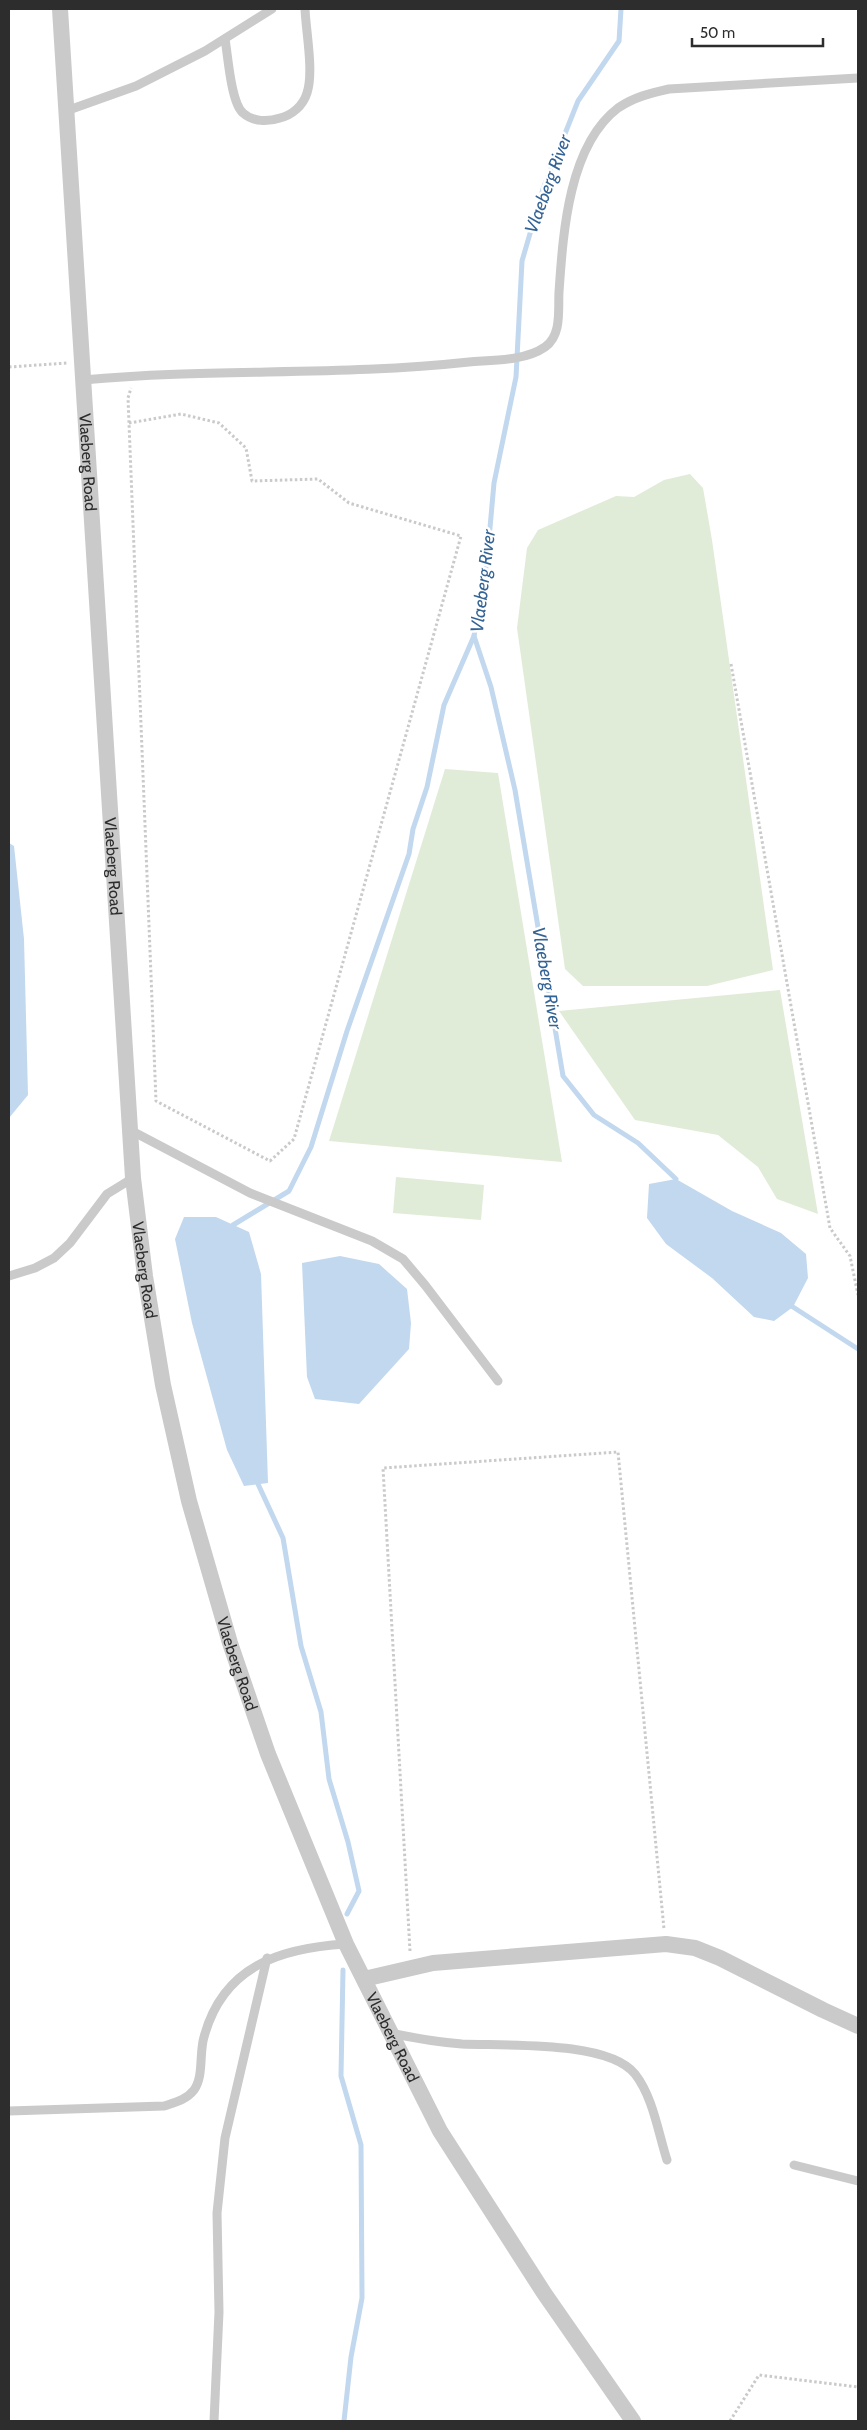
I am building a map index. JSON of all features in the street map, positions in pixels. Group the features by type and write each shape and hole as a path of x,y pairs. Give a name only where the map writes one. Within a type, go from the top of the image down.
{"street":[{"name":"Vlaeberg Road","path":"60,9 133,1178 145,1276 163,1385 189,1501 230,1642 268,1754 346,1944 440,2131 544,2293 633,2421"},
{"path":"364,1979 433,1963 666,1944 696,1948 720,1958 858,2026"}],"lane":[{"path":"66,111 136,86 225,39 272,9"},
{"path":"225,39 238,105 243,113 256,120 270,121 288,116 301,105 307,93 309,73 305,9"},
{"path":"84,380 134,376 434,366 531,354 546,346 555,335 558,320 563,241 572,192 583,157 598,130 618,108 640,96 669,89 858,78"},
{"path":"130,1130 250,1193 372,1241 403,1259 498,1381"},
{"path":"9,1276 35,1268 54,1258 70,1242 107,1194 133,1178"},
{"path":"9,2111 164,2106 182,2100 194,2089 209,2019 222,1996 242,1975 268,1958 314,1946 346,1944"},
{"path":"214,2421 218,2312 216,2213 225,2138 268,1958"},
{"path":"390,2033 422,2040 451,2043 593,2052 616,2059 634,2073 645,2090 666,2160"},
{"path":"794,2164 858,2181"}],"path":[{"path":"9,367 82,362"},
{"path":"129,423 181,414 219,423 246,448 252,481 318,479 349,503 462,536 294,1138 270,1161 156,1101 128,398 134,376"},
{"path":"731,664 830,1228 850,1256 858,1295"},
{"path":"411,1968 383,1468 618,1452 666,1944"},
{"path":"730,2421 759,2375 858,2387"}],"green space":[{"path":"690,474 703,488 712,540 773,970 707,986 583,986 565,969 517,628 527,548 538,530 616,496 634,497 664,480"},
{"path":"445,769 498,773 562,1162 329,1141"},
{"path":"780,990 818,1214 777,1199 758,1167 718,1135 635,1120 559,1011"},
{"path":"396,1177 484,1185 481,1220 393,1213"}],"water":[{"path":"9,843 14,846 24,939 28,1095 9,1118"},
{"path":"676,1179 732,1211 781,1233 806,1254 808,1278 793,1307 774,1321 754,1317 712,1278 666,1244 647,1218 649,1184"},
{"path":"184,1217 216,1217 249,1232 261,1274 268,1483 244,1486 227,1450 192,1323 175,1239"},
{"path":"340,1256 379,1264 407,1289 411,1323 409,1349 359,1404 315,1399 307,1377 302,1263"}],"waterway":[{"name":"Vlaeberg River","path":"621,9 619,41 578,101 543,189 522,261 516,377 494,483 487,561 474,636 491,687 515,790 563,1076 594,1115 638,1143 676,1179"},
{"path":"233,1225 289,1191 311,1147 347,1031 409,854 413,829 427,787 444,705 474,636"},
{"name":"Vlaeberg River","path":"793,1307 858,1349"},
{"path":"258,1484 283,1538 301,1646 321,1712 329,1779 348,1842 359,1891 347,1914"},
{"path":"343,1970 341,2076 361,2145 362,2298 351,2357 344,2421"}]}
